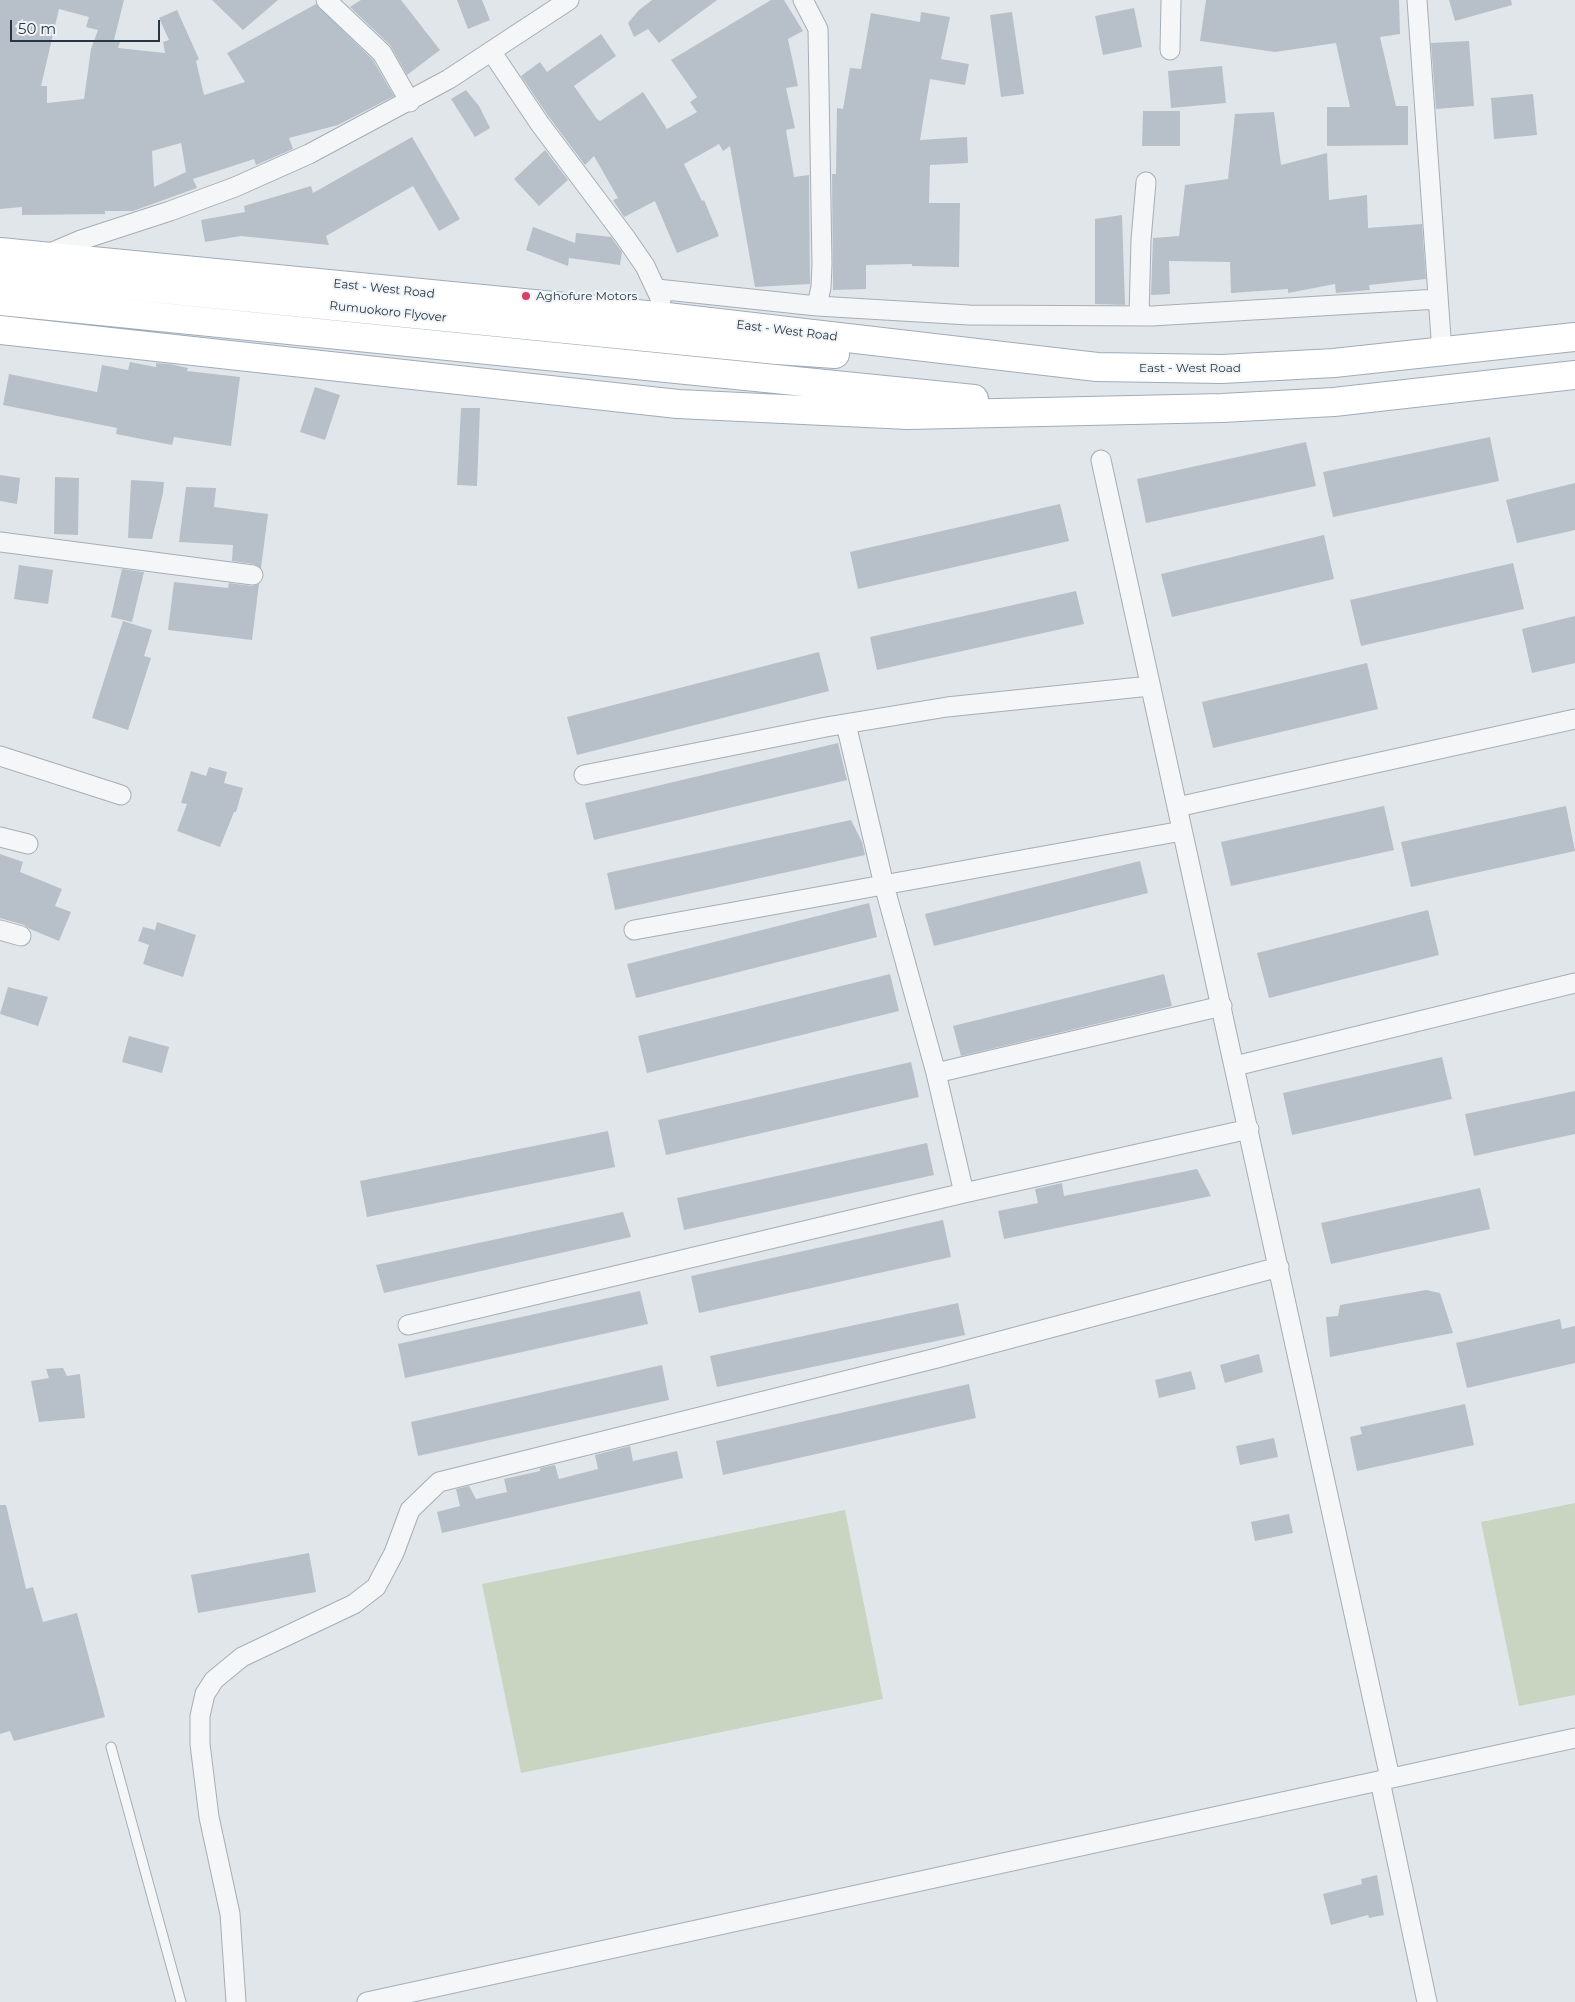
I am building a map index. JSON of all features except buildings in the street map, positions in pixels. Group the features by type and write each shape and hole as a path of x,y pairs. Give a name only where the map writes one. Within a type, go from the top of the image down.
{"main road":[{"path":"0,243 32,255"},
{"name":"East - West Road","path":"0,252 667,317 1097,367 1222,369 1334,363 1575,337"},
{"name":"Rumuokoro Flyover","path":"0,274 777,350 1097,367"},
{"path":"0,301 1088,410"},
{"path":"0,330 678,404 908,415 1222,408 1334,402 1575,375"}],"street":[{"path":"326,0 382,53 410,102"},
{"path":"32,255 48,254 82,240 170,211 235,187 309,154 410,102 449,79 569,0"},
{"path":"803,0 818,29 822,264 821,287 817,306"},
{"path":"1170,50 1171,0"},
{"path":"1417,0 1442,352"},
{"path":"491,51 540,124 625,237 657,289 667,317"},
{"path":"1139,316 1141,240 1146,182"},
{"path":"657,289 817,306 968,315 1139,316 1438,299"},
{"path":"1101,460 1279,1267 1385,1780 1428,2002"},
{"path":"0,542 253,575"},
{"path":"584,775 946,706 1150,686"},
{"path":"1177,807 1575,719"},
{"path":"846,724 884,885 936,1073 964,1192"},
{"path":"0,756 121,794"},
{"path":"634,930 1182,831"},
{"path":"0,837 28,844"},
{"path":"0,930 21,936"},
{"path":"1235,1066 1575,983"},
{"path":"936,1073 1222,1006"},
{"path":"408,1325 964,1192 1249,1129"},
{"path":"236,2002 230,1914 209,1816 200,1744 200,1716 205,1694 214,1680 242,1657 354,1604 376,1587 394,1553 410,1510 439,1482 937,1358 1279,1267"},
{"path":"367,2002 1575,1738"}],"lane":[{"path":"111,1747 181,2002"}],"green space":[{"path":"1575,1503 1575,1695 1519,1706 1481,1522"},
{"path":"845,1510 883,1699 521,1773 482,1584"}],"place":[{"name":"Aghofure Motors","path":"526,296"}]}
